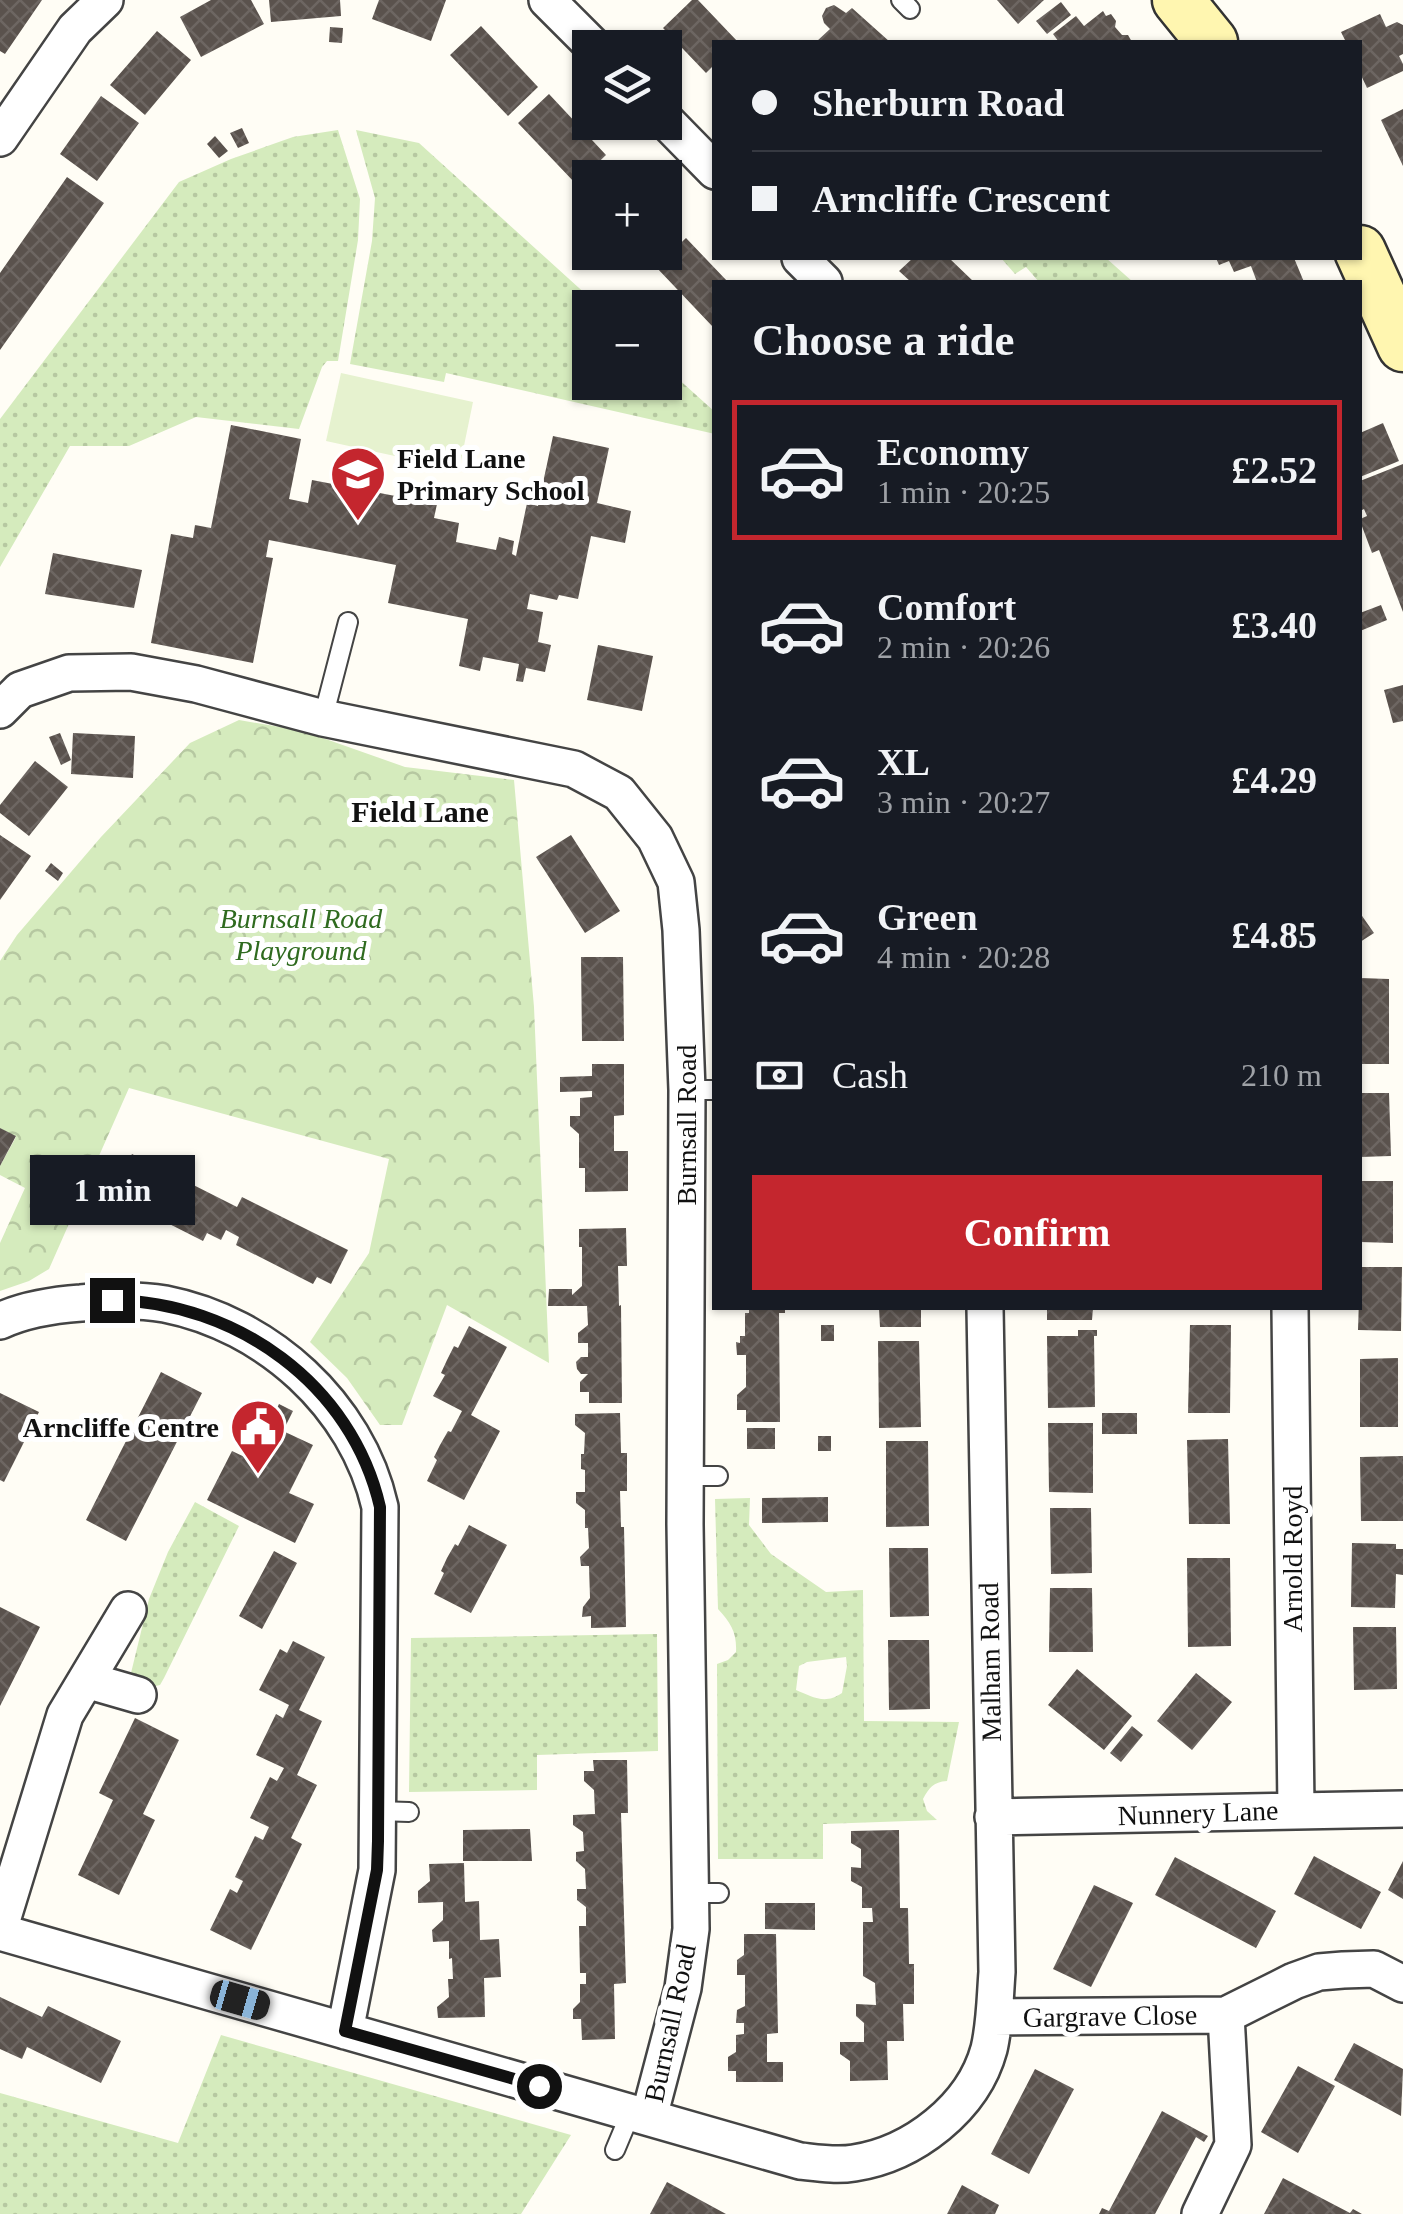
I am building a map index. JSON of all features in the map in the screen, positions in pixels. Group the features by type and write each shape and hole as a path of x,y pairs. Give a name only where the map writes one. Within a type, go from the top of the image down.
{"street":[{"path":"0,138 75,29 105,0"},
{"path":"547,0 577,30"},
{"path":"1178,0 1210,40"},
{"path":"682,137 712,168"},
{"path":"1362,254 1403,346"},
{"path":"802,260 822,280"},
{"name":"Burnsall Road","path":"0,710 20,690 70,674 132,672 196,684 323,718 574,769 619,793 655,838 676,882 701,1090 704,1893 690,1929 683,1988 640,2114"},
{"path":"0,1321 62,1304 112,1300 191,1310 285,1359 341,1418 368,1464 380,1507 394,1812 377,1870 345,2031"},
{"name":"Malham Road","path":"0,1929 800,2161 852,2164 901,2148 936,2126 976,2080 988,2050 994,2017 997,1972 985,1310"},
{"name":"Arnold Royd","path":"1290,1310 1296,1810"},
{"path":"0,1929 65,1716 128,1610"},
{"path":"86,1680 138,1695"},
{"name":"Nunnery Lane","path":"993,1818 1403,1809"},
{"name":"Gargrave Close","path":"994,2017 1226,2015 1272,1990 1319,1972 1374,1969 1403,1984"},
{"name":"Gargrave Close","path":"1200,2214 1233,2145 1226,2015"}],"lane":[{"path":"323,718 348,622"},
{"path":"614,2150 640,2114"}],"green space":[{"path":"338,130 360,199 358,240 338,361 327,361 322,367 299,429 196,417 129,446 70,446 0,567 0,419 179,182 293,137"},
{"path":"356,130 419,143 581,290 572,290 572,400 682,400 682,382 712,409 712,433 446,373 444,382 350,364 372,241 375,198"},
{"path":"1003,260 1108,260 1131,280 1037,280 1026,267 1015,274"},
{"path":"341,373 473,402 459,470 326,441"},
{"name":"Burnsall Road Playground","path":"239,720 303,731 405,767 514,780 534,1007 549,1363 447,1305 402,1425 380,1425 347,1378 310,1342 369,1253 389,1159 129,1088 49,1269 0,1291 0,1243 25,1188 0,1175 0,1166 16,1137 0,1128 0,961 17,935 101,837 190,743"},
{"path":"750,1498 749,1525 771,1554 826,1592 863,1590 864,1721 959,1722 947,1781 932,1786 923,1799 927,1811 937,1820 823,1824 823,1859 718,1859 717,1664 736,1652 736,1645 732,1629 718,1609 715,1499","holes":["846,1657 842,1693 836,1697 819,1699 796,1690 799,1666 807,1662"]},
{"path":"195,1502 239,1526 164,1678 160,1685 151,1687 134,1681 131,1673 149,1599"},
{"path":"657,1634 658,1751 537,1755 537,1790 409,1792 411,1638"},
{"path":"221,2035 571,2135 521,2214 0,2214 0,2093 178,2143"}],"building":[{"path":"0,0 42,0 5,54 0,51"},
{"path":"211,0 251,0 264,24 201,57 180,17"},
{"path":"269,0 340,0 341,16 271,22"},
{"path":"379,0 446,0 431,41 372,19"},
{"path":"692,0 698,0 736,40 712,40 712,67 706,73 682,48 682,30 665,30"},
{"path":"997,0 1044,0 1018,24"},
{"path":"1061,2 1071,15 1047,34 1036,21"},
{"path":"834,5 846,13 852,8 888,40 818,40 830,29 822,16 826,8"},
{"path":"1103,11 1106,16 1111,14 1115,27 1131,40 1058,40 1053,34 1076,16 1084,26"},
{"path":"1380,14 1386,27 1397,22 1403,25 1403,54 1399,56 1403,71 1367,88 1362,77 1362,40 1345,40 1341,32"},
{"path":"481,26 538,87 508,116 450,55"},
{"path":"330,27 343,28 342,43 329,42"},
{"path":"157,31 191,60 145,115 110,85"},
{"path":"549,94 572,119 572,140 592,140 606,155 601,160 572,160 572,180 518,123"},
{"path":"101,96 139,123 97,181 60,154"},
{"path":"1403,109 1403,166 1381,120"},
{"path":"242,128 249,143 238,148 230,133"},
{"path":"215,136 228,151 219,158 207,144"},
{"path":"67,177 104,203 0,350 0,273"},
{"path":"686,238 726,280 712,280 712,326 682,290 659,270 682,270 682,242"},
{"path":"911,260 951,260 972,280 909,280 899,271"},
{"path":"1217,260 1295,260 1303,280 1256,280 1251,266 1234,272 1229,261 1219,265"},
{"path":"1383,423 1399,461 1362,476 1362,432"},
{"name":"Field Lane Primary School","path":"231,425 301,439 289,499 308,503 312,480 437,504 434,518 459,523 456,542 496,550 499,537 514,541 512,554 516,556 527,503 538,506 553,436 609,448 597,503 631,511 625,543 591,536 578,599 559,595 557,600 530,594 527,609 543,612 538,642 551,645 545,672 526,668 523,682 516,681 519,664 483,657 480,671 459,666 468,619 388,603 396,565 269,540 266,557 273,558 253,663 151,643 171,534 193,538 195,525 211,528"},
{"path":"1403,464 1403,612 1379,550 1372,553 1362,526 1362,518 1367,516 1362,510 1362,480"},
{"path":"53,553 142,570 134,608 45,594"},
{"path":"1381,605 1387,620 1362,630 1362,612"},
{"path":"598,645 653,656 642,711 587,700"},
{"path":"1403,685 1403,721 1393,723 1384,690"},
{"path":"60,733 71,760 61,765 49,737"},
{"path":"73,733 135,736 133,778 71,774"},
{"path":"35,761 68,787 29,836 0,813 0,805"},
{"path":"0,835 31,856 0,900"},
{"path":"571,835 620,911 585,933 536,857"},
{"path":"51,863 63,873 58,881 45,871"},
{"path":"1362,916 1374,933 1362,941"},
{"path":"581,957 623,957 624,1041 582,1041"},
{"path":"1362,978 1389,979 1389,1064 1362,1064"},
{"path":"592,1064 624,1064 624,1115 614,1116 614,1151 628,1151 628,1191 585,1192 585,1168 579,1168 579,1134 570,1126 570,1116 580,1116 580,1098 592,1097 592,1091 560,1092 560,1077 592,1076"},
{"path":"1362,1093 1389,1093 1391,1156 1362,1157"},
{"path":"0,1128 16,1136 0,1166"},
{"path":"132,1154 237,1207 242,1197 348,1250 331,1284 317,1277 313,1284 236,1245 239,1237 226,1230 221,1240 207,1233 203,1241 126,1202 130,1194 115,1187"},
{"path":"1362,1181 1393,1181 1393,1243 1362,1242"},
{"path":"626,1228 627,1266 618,1266 622,1403 589,1403 589,1392 580,1392 580,1382 588,1374 581,1374 576,1362 588,1357 588,1343 578,1343 578,1333 588,1325 587,1306 548,1306 549,1289 572,1289 572,1295 582,1286 579,1229"},
{"path":"1362,1267 1402,1267 1401,1331 1358,1330"},
{"path":"785,1310 779,1313 780,1422 746,1422 746,1410 737,1410 737,1395 746,1387 746,1355 737,1355 736,1342 740,1343 740,1336 745,1336 745,1313"},
{"path":"879,1310 921,1310 921,1327 880,1327"},
{"path":"1047,1310 1093,1310 1092,1320 1047,1320"},
{"path":"821,1325 834,1325 834,1341 821,1341"},
{"path":"1190,1325 1231,1325 1230,1413 1188,1413"},
{"path":"469,1326 507,1347 471,1415 500,1431 464,1500 427,1481 437,1460 434,1457 462,1411 433,1396 454,1346 458,1348"},
{"path":"1078,1330 1097,1330 1095,1407 1048,1408 1047,1336 1078,1336"},
{"path":"878,1341 919,1341 921,1427 879,1428"},
{"path":"1398,1358 1398,1427 1360,1427 1360,1359"},
{"path":"161,1372 202,1393 126,1541 86,1520"},
{"path":"0,1393 39,1412 4,1482 0,1480"},
{"name":"Arncliffe Centre","path":"279,1404 293,1411 283,1431 313,1445 289,1493 314,1504 295,1543 207,1500 232,1451 251,1460"},
{"path":"620,1413 621,1453 627,1453 627,1491 620,1491 626,1627 591,1628 591,1616 582,1617 590,1598 589,1566 581,1566 580,1557 589,1548 588,1528 585,1510 576,1503 576,1492 585,1492 581,1454 585,1433 575,1425 575,1414"},
{"path":"1102,1413 1137,1413 1137,1434 1102,1434"},
{"path":"1048,1423 1093,1423 1093,1493 1049,1492"},
{"path":"747,1428 775,1428 775,1449 747,1449"},
{"path":"818,1436 831,1436 831,1451 818,1451"},
{"path":"1228,1439 1230,1524 1189,1524 1187,1440"},
{"path":"886,1441 928,1441 929,1526 886,1527"},
{"path":"1403,1456 1403,1521 1361,1521 1360,1457"},
{"path":"828,1497 828,1522 762,1523 762,1498"},
{"path":"1050,1508 1091,1508 1092,1573 1051,1574"},
{"path":"469,1525 507,1545 471,1613 434,1594 447,1558"},
{"path":"1352,1543 1396,1544 1396,1549 1403,1549 1403,1575 1396,1574 1395,1608 1351,1607"},
{"path":"889,1548 928,1548 929,1616 890,1617"},
{"path":"274,1551 297,1563 262,1629 239,1616"},
{"path":"1187,1558 1230,1558 1231,1646 1188,1647"},
{"path":"1050,1588 1092,1588 1093,1652 1049,1652"},
{"path":"0,1607 40,1627 0,1706"},
{"path":"1353,1627 1396,1627 1397,1689 1354,1690"},
{"path":"888,1640 929,1640 930,1709 889,1710"},
{"path":"293,1641 325,1657 299,1710 322,1721 297,1775 317,1785 291,1838 302,1844 251,1950 210,1930 230,1889 237,1893 243,1881 235,1877 255,1836 263,1840 269,1827 250,1818 270,1777 277,1781 284,1768 256,1755 276,1714 283,1718 289,1705 259,1690 280,1649 287,1653"},
{"path":"1077,1669 1132,1716 1104,1750 1048,1705"},
{"path":"1196,1673 1232,1702 1192,1750 1157,1721"},
{"path":"135,1718 179,1740 143,1814 155,1820 119,1895 78,1875 113,1800 99,1793"},
{"path":"1132,1726 1143,1735 1121,1762 1110,1753"},
{"path":"593,1760 627,1760 628,1813 621,1813 626,1983 614,1984 615,2039 582,2040 581,2019 573,2019 573,2009 580,2002 580,1984 586,1984 586,1973 580,1973 579,1926 586,1926 586,1907 577,1900 577,1889 586,1889 585,1869 576,1861 576,1852 584,1851 583,1832 573,1825 573,1815 595,1814 594,1790 584,1781 584,1771 594,1771"},
{"path":"530,1829 532,1861 463,1861 463,1830"},
{"path":"899,1830 900,1908 908,1908 914,2004 903,2004 904,2041 887,2041 888,2080 850,2081 850,2061 840,2054 840,2042 864,2042 864,2023 856,2016 856,2004 876,2005 875,1983 863,1976 863,1922 873,1922 872,1908 862,1908 862,1887 851,1881 851,1867 861,1868 861,1849 851,1843 851,1831"},
{"path":"1314,1856 1381,1892 1361,1929 1294,1894"},
{"path":"1175,1857 1276,1911 1256,1948 1155,1895"},
{"path":"1403,1861 1403,1899 1388,1890"},
{"path":"464,1863 465,1902 479,1901 480,1940 499,1939 501,1977 484,1978 485,2017 438,2018 437,2007 449,1997 452,1958 449,1959 449,1941 433,1942 432,1930 443,1920 443,1902 418,1903 418,1891 430,1881 429,1864"},
{"path":"1094,1885 1133,1903 1091,1987 1053,1969"},
{"path":"765,1903 815,1903 815,1930 765,1929"},
{"path":"744,1934 776,1934 778,2033 767,2034 767,2062 783,2062 783,2082 736,2082 736,2071 728,2071 728,2057 736,2052 736,2035 744,2034 744,2023 736,2023 737,2010 745,2006 745,1975 737,1975 737,1960 744,1955"},
{"path":"0,1997 42,2017 48,2006 121,2041 101,2083 27,2047 22,2059 0,2049"},
{"path":"1354,2043 1403,2069 1401,2116 1334,2080"},
{"path":"1298,2066 1335,2086 1298,2153 1261,2132"},
{"path":"1035,2069 1074,2089 1029,2174 991,2154"},
{"path":"1162,2111 1208,2136 1204,2142 1196,2137 1155,2214 1099,2214 1102,2208 1109,2211"},
{"path":"1283,2178 1350,2213 1353,2209 1362,2214 1264,2214"},
{"path":"667,2182 726,2214 650,2214"},
{"path":"962,2185 999,2205 995,2214 947,2214"}],"place":[{"name":"Field Lane Primary School","path":"358,523"},
{"name":"Arncliffe Centre","path":"258,1476"}],"district":[{"name":"Field Lane","path":"420,811"}],"route":[{"path":"112,1300 139,1300 191,1310 266,1347 320,1392 358,1444 380,1507 378,1841 377,1870 345,2031 539,2086"}]}
